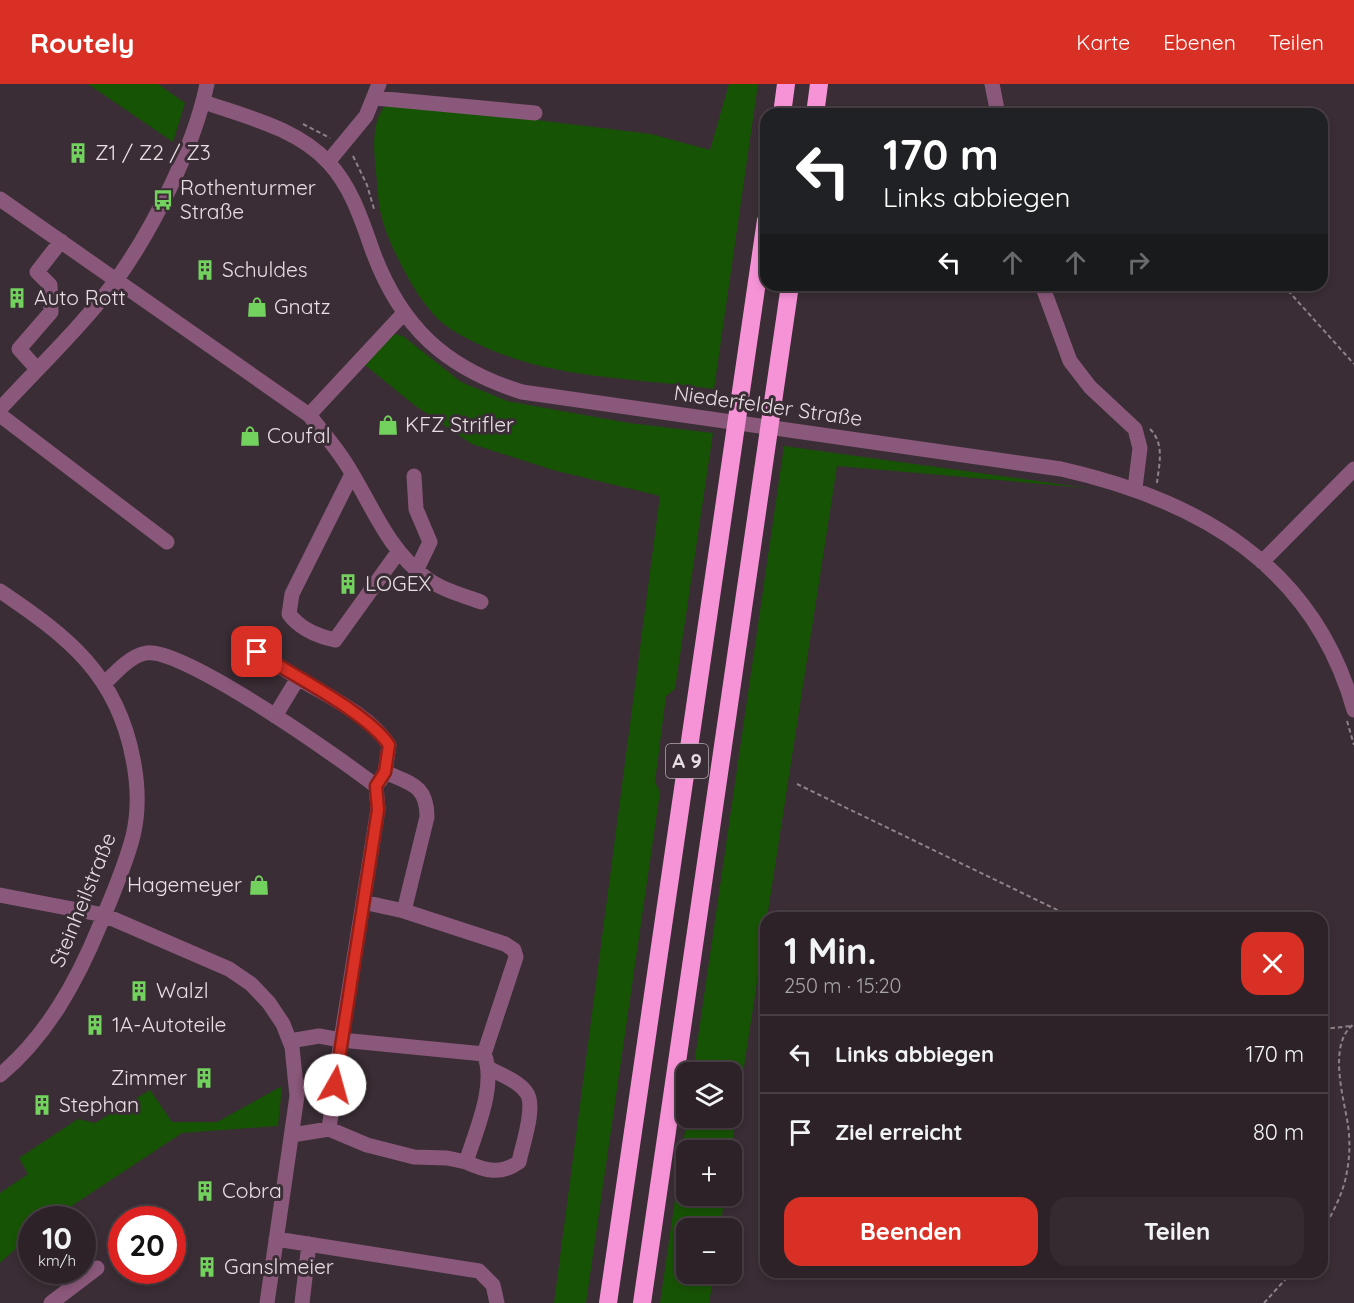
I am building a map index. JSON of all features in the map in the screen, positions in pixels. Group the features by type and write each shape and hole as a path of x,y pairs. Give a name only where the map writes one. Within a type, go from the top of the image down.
{"highway":[{"path":"783,108 786,84"},
{"path":"816,108 819,84"},
{"name":"A 9","path":"608,1303 760,261"},
{"name":"A 9","path":"642,1303 789,291"}],"street":[{"path":"0,409 116,280 172,182 204,102 207,84"},
{"path":"992,84 997,108"},
{"path":"328,162 366,116 377,91 535,112"},
{"name":"Niederfelder Straße","path":"204,102 285,131 328,162 353,198 379,268 403,314 441,352 458,365 499,385 522,392 1061,469 1136,482 1190,512 1262,562 1303,604 1320,628 1342,673 1350,713"},
{"path":"0,199 309,415 352,474 380,525 399,551 417,569 445,589 481,602"},
{"path":"37,369 19,349 51,312 50,285 37,272 61,241"},
{"path":"1044,291 1070,361 1090,387 1135,429 1140,448 1136,482"},
{"path":"309,415 403,314"},
{"path":"0,415 167,542"},
{"path":"1262,562 1354,469"},
{"path":"352,474 292,594 289,614 313,633 335,640 399,551"},
{"path":"414,476 416,509 430,542 417,569"},
{"name":"Steinheilstraße","path":"0,591 70,642 105,683 120,710 129,739 137,808 125,861 84,963 61,1004 38,1035 0,1075"},
{"path":"257,652 357,715 380,732 389,745 385,772 376,786 378,810 329,1129"},
{"path":"105,683 128,662 146,653 166,656 228,687 332,753 376,786"},
{"path":"274,716 297,678"},
{"path":"385,772 420,788 427,802 427,817 404,911"},
{"path":"0,895 104,915 229,969 251,984 269,1004 290,1041 297,1072 297,1096 267,1303"},
{"path":"363,902 404,911 505,944 514,950 516,957 484,1054 490,1069 477,1137 466,1162"},
{"path":"290,1041 319,1036 484,1054"},
{"path":"292,1135 329,1129 367,1145 414,1157 447,1158 492,1171 508,1170 519,1162 531,1108 530,1099 520,1087 490,1069"},
{"path":"276,1239 478,1271 493,1286 497,1303"},
{"path":"302,1303 309,1244"},
{"path":"51,1303 97,1268"}],"path":[{"path":"299,123 318,130 342,147 357,163 367,185 374,211"},
{"path":"1288,291 1354,364"},
{"path":"1136,482 1166,488"},
{"path":"1350,713 1354,745"},
{"path":"797,784 1062,912"},
{"path":"1328,1028 1352,1025"},
{"path":"1328,1220 1337,1203 1347,1173 1350,1144 1340,1088 1339,1053 1352,1025"},
{"path":"1264,1303 1287,1278"}],"green space":[{"path":"88,84 158,84 185,103 173,142"},
{"path":"729,84 758,84 714,389 592,375 532,364 474,342 449,328 436,317 418,294 390,242 379,205 374,138 379,116 384,107 399,103 651,134 710,150"},
{"path":"394,334 403,336 461,382 507,401 629,423 713,433 675,689 666,696 655,782 660,792 586,1303 554,1303 660,496 553,470 472,444 414,405 365,365"},
{"path":"784,446 1088,488 837,466 768,912 760,912 760,963 742,1079 742,1062 694,1062"},
{"path":"282,1086 278,1126 182,1133 72,1206 18,1206 18,1247 0,1263 0,1193 28,1174 19,1158 78,1119 95,1123 150,1090 172,1122 217,1122"},
{"path":"685,1128 734,1128 733,1140 684,1140"},
{"path":"676,1193 676,1206 723,1206 722,1218 676,1218 676,1284 712,1284 709,1303 660,1303"}],"place":[{"name":"Z1 / Z2 / Z3","path":"78,153"},
{"name":"Rothenturmer Straße","path":"163,200"},
{"name":"Schuldes","path":"205,270"},
{"name":"Auto Rott","path":"17,298"},
{"name":"Gnatz","path":"257,307"},
{"name":"KFZ Strifler","path":"388,425"},
{"name":"Coufal","path":"250,436"},
{"name":"LOGEX","path":"348,584"},
{"name":"Hagemeyer","path":"259,885"},
{"name":"Walzl","path":"139,991"},
{"name":"1A-Autoteile","path":"95,1025"},
{"name":"Zimmer","path":"204,1078"},
{"name":"Stephan","path":"42,1105"},
{"name":"Cobra","path":"205,1191"},
{"name":"Ganslmeier","path":"207,1267"}],"route":[{"path":"257,652 357,715 380,732 389,745 385,772 376,786 378,810 335,1085"}]}
